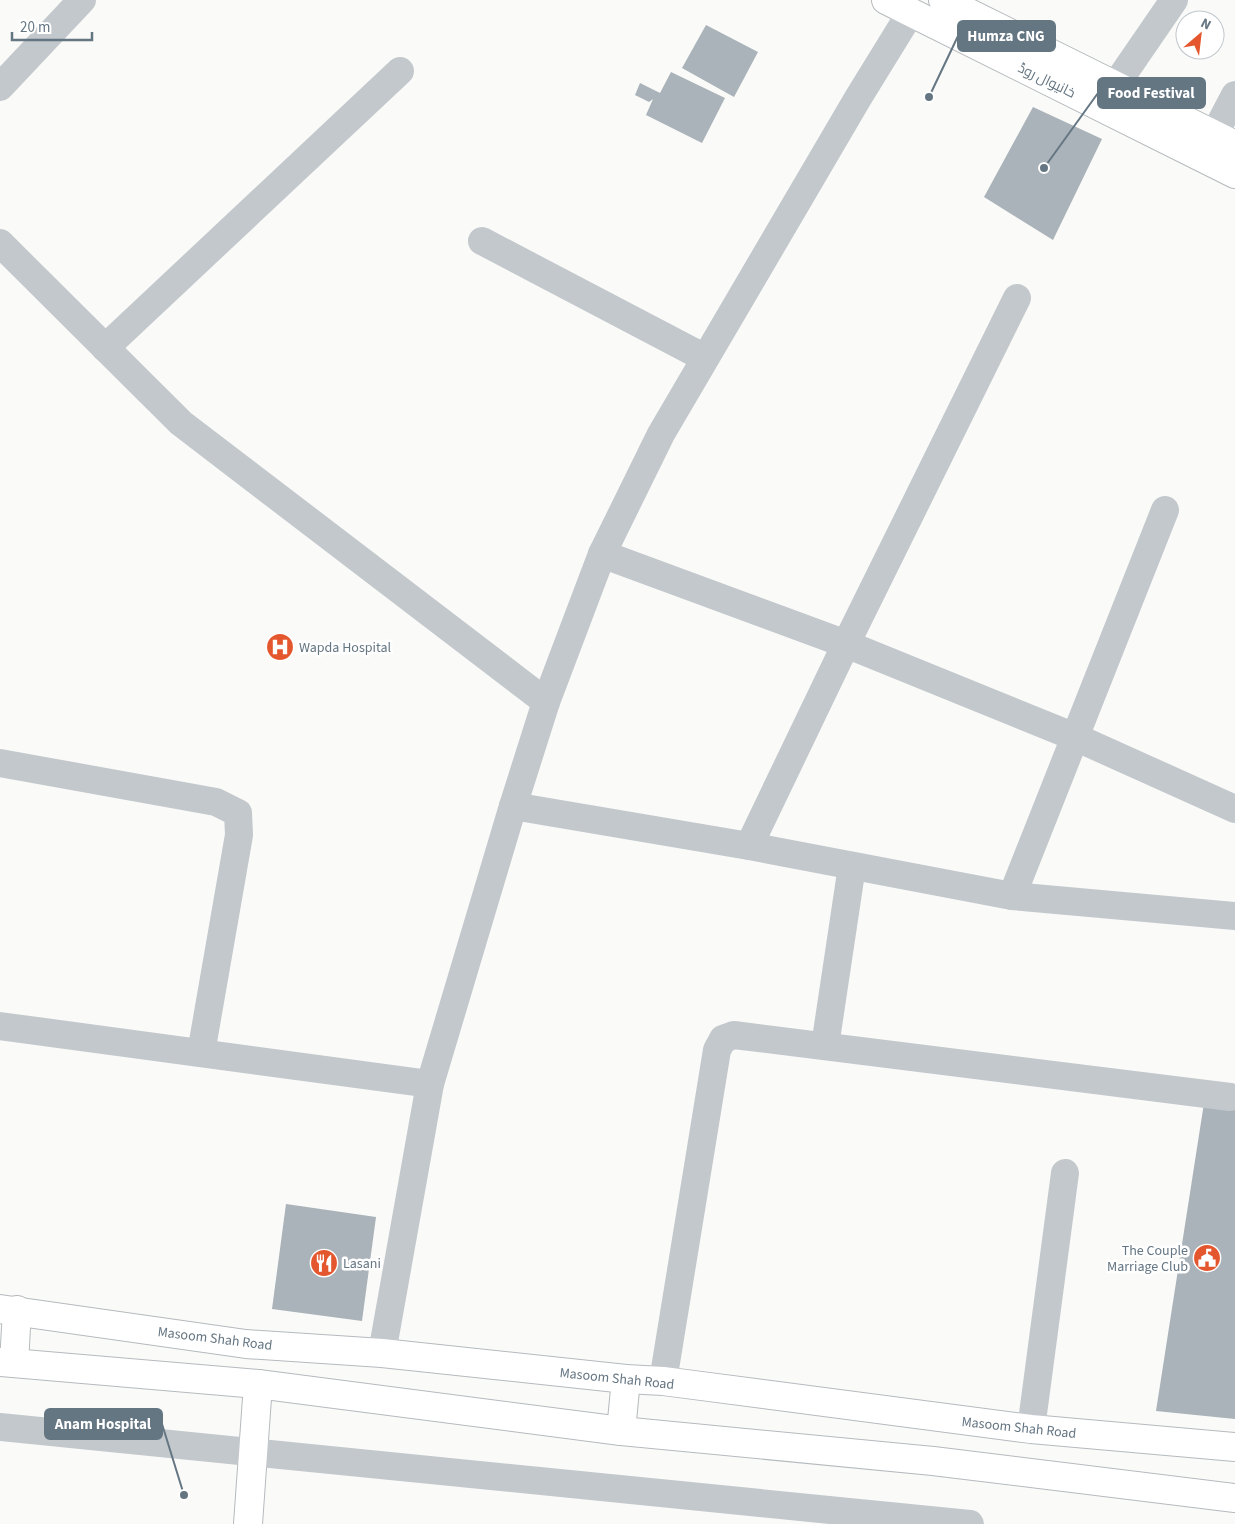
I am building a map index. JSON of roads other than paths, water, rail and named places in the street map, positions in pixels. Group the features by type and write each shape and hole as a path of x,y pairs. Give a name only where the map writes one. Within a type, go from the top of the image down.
{"main road":[{"name":"خانیوال روڈ","path":"886,0 1235,174"},
{"name":"خانیوال روڈ","path":"943,0 1224,140"},
{"name":"Masoom Shah Road","path":"8,1309 246,1344 382,1353 626,1379 663,1381 1031,1429 1235,1447"},
{"path":"8,1309 7,1363 258,1384 621,1431 933,1461 1235,1498"},
{"path":"621,1431 626,1379"},
{"path":"248,1524 258,1384"}],"street":[{"path":"0,87 82,0"},
{"path":"1115,86 1174,0"},
{"path":"382,1353 430,1084 546,702 602,554 661,434 858,98 911,12"},
{"path":"105,348 400,71"},
{"path":"1224,140 1235,95"},
{"path":"482,241 705,358"},
{"path":"0,242 181,423 546,702"},
{"path":"749,846 846,644 1017,298"},
{"path":"1012,896 1165,510"},
{"path":"602,554 846,644 1075,737 1235,809"},
{"path":"0,763 216,802 238,813 239,835 201,1053"},
{"path":"514,806 749,846 1012,896 1235,916"},
{"path":"825,1046 852,866"},
{"path":"0,1026 430,1084"},
{"path":"663,1381 717,1050 722,1039 734,1035 1230,1097"},
{"path":"1031,1429 1065,1173"},
{"path":"0,1427 970,1524"}],"place":[{"name":"Humza CNG","path":"929,97"},
{"name":"Food Festival","path":"1044,168"},
{"name":"Wapda Hospital","path":"280,647"},
{"name":"The Couple Marriage Club","path":"1207,1258"},
{"name":"Lasani","path":"324,1263"},
{"name":"Anam Hospital","path":"184,1495"}]}
